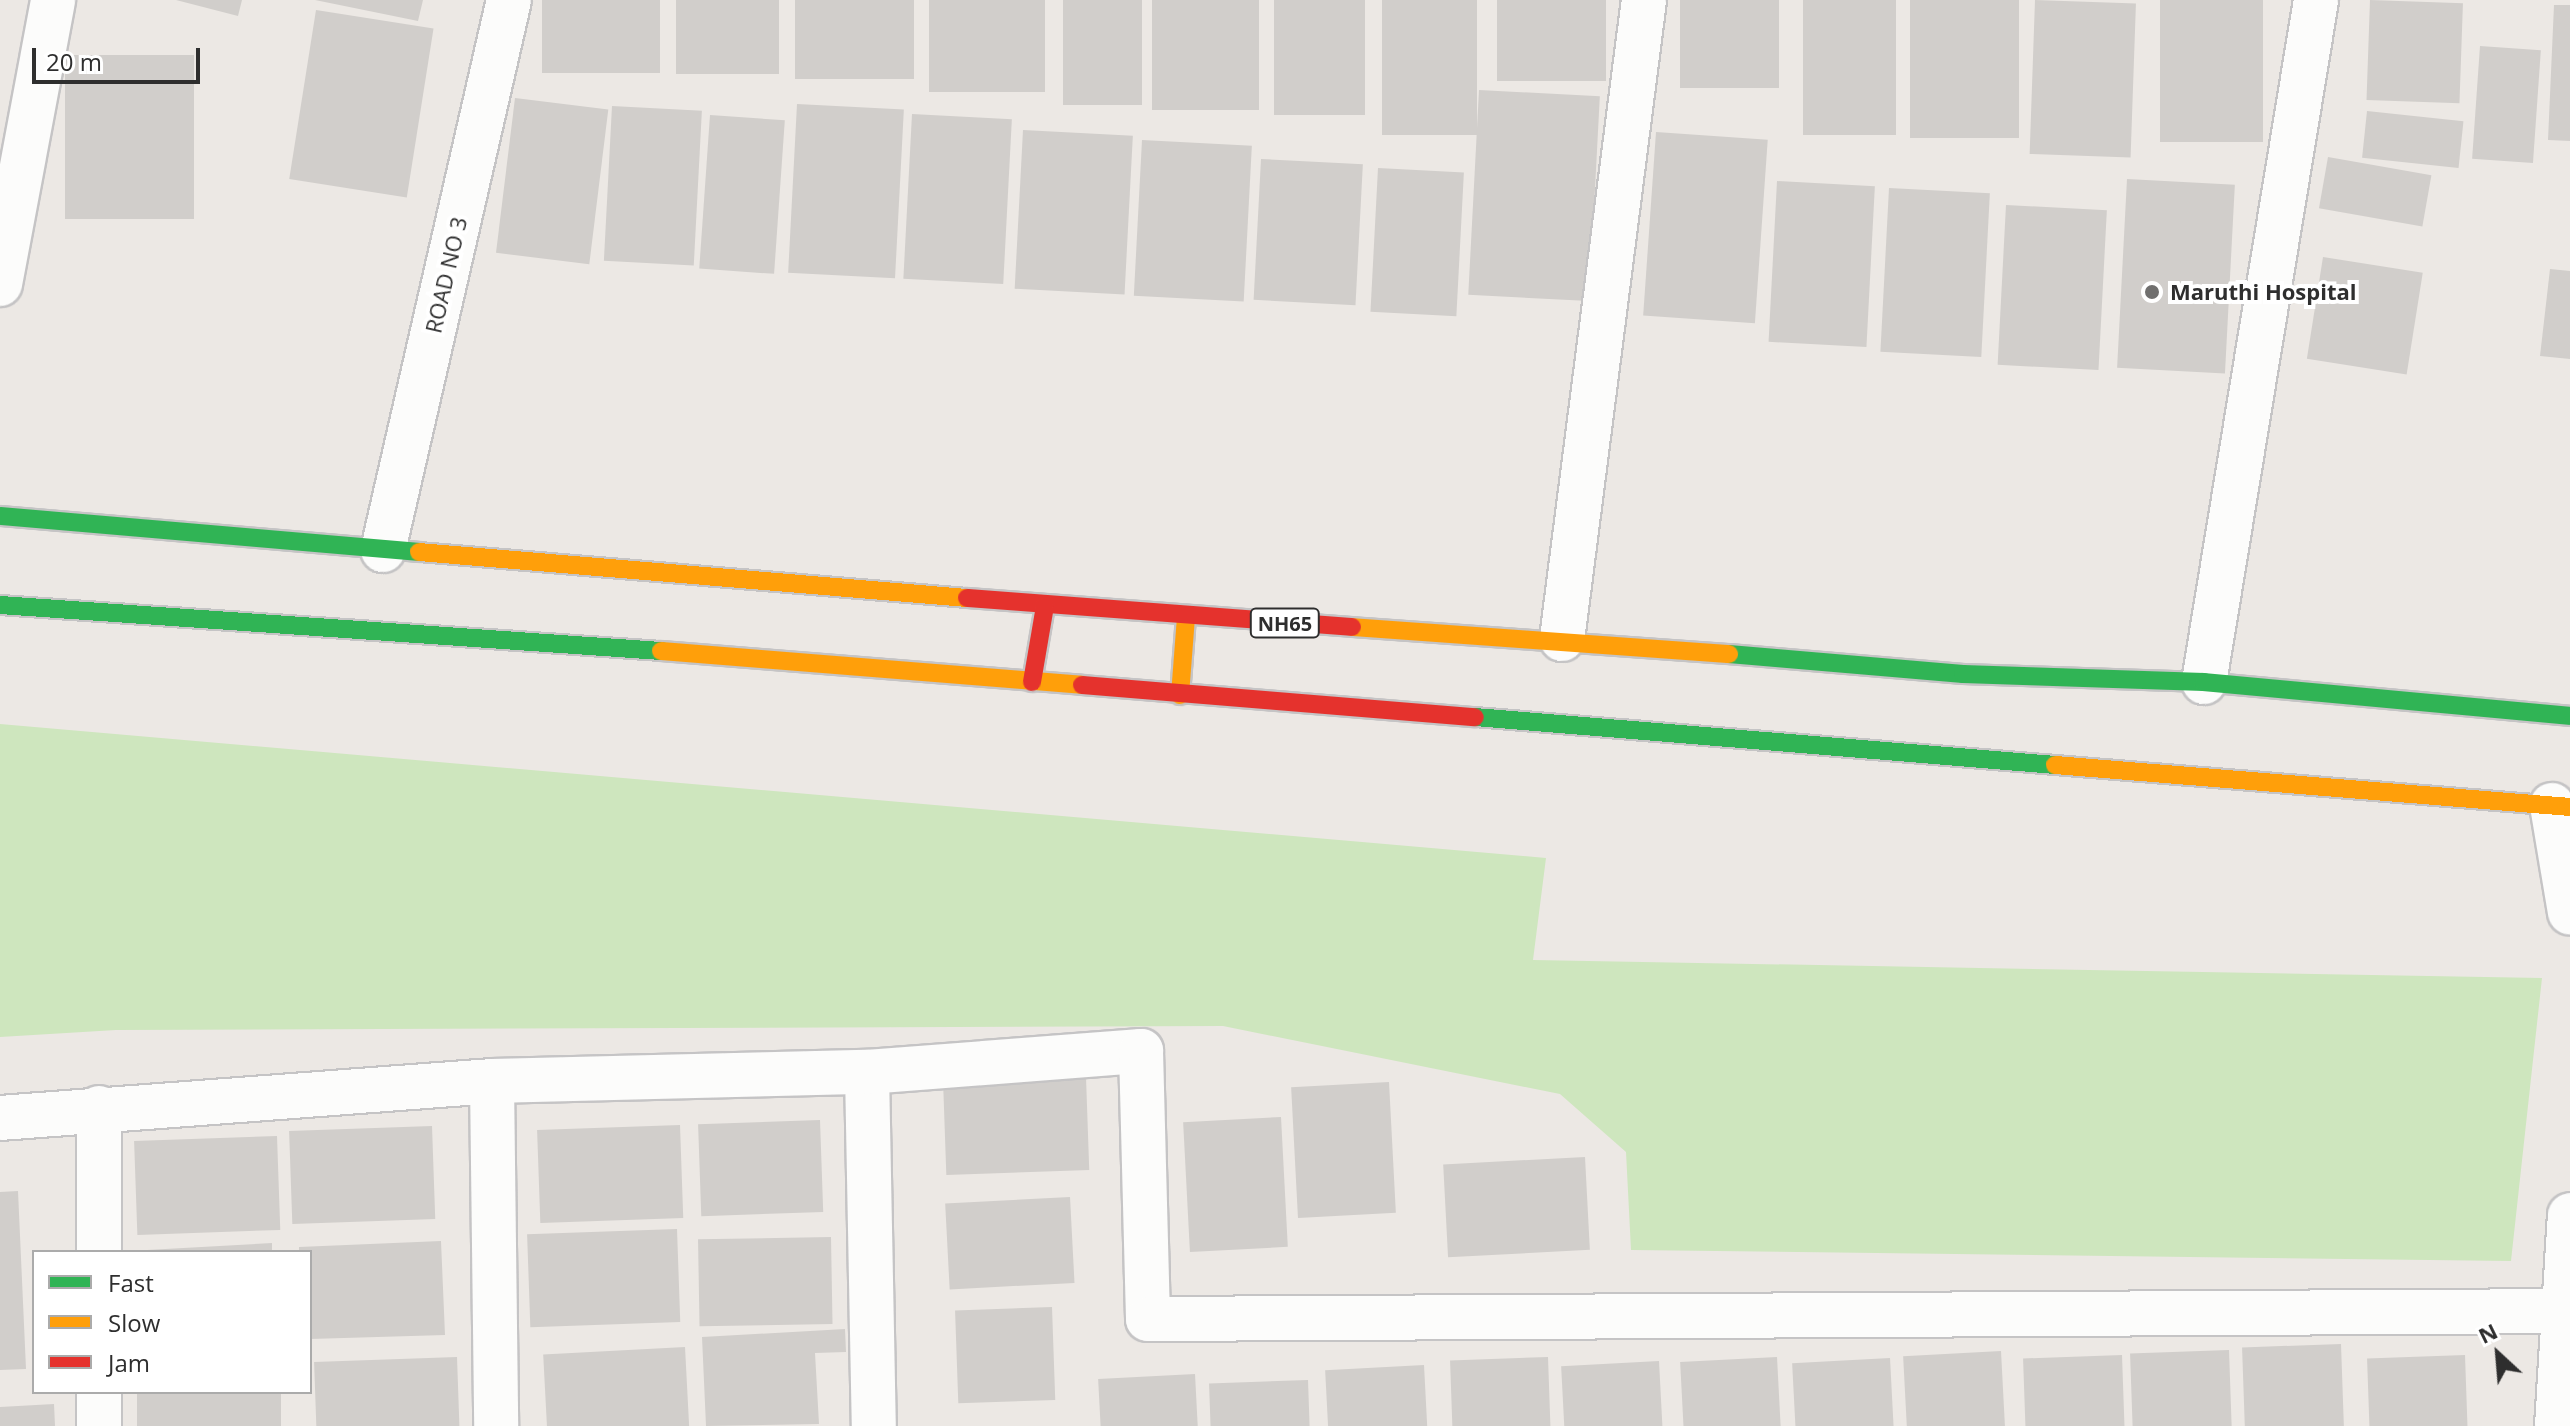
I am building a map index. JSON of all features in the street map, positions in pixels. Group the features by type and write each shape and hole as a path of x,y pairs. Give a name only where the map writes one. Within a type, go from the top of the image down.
{"highway":[{"name":"NH65","path":"0,516 1186,617 1562,639 1963,674 2204,682 2570,716"},
{"path":"0,605 456,634 2561,806"},
{"path":"1032,682 1045,606"},
{"path":"1180,695 1186,617"}],"street":[{"path":"0,284 53,0"},
{"name":"ROAD NO 3","path":"383,550 509,0"},
{"path":"1562,639 1644,0"},
{"path":"2204,682 2316,0"},
{"path":"2561,806 2570,913"},
{"path":"0,1118 99,1108 492,1081 867,1072 1141,1051 1148,1319 2566,1311"},
{"path":"867,1072 874,1426"},
{"path":"492,1081 496,1426"},
{"path":"99,1108 99,1250"},
{"path":"2557,1426 2570,1215"},
{"path":"99,1394 99,1426"}],"green space":[{"path":"0,724 1546,858 1533,960 2542,978 2511,1261 1631,1250 1626,1152 1560,1094 1223,1026 116,1030 0,1037"}],"building":[{"path":"176,0 242,0 238,16"},
{"path":"315,0 423,0 418,21"},
{"path":"542,0 660,0 660,73 542,73"},
{"path":"676,0 779,0 779,74 676,74"},
{"path":"795,0 914,0 914,79 795,79"},
{"path":"929,0 1045,0 1045,92 929,92"},
{"path":"1063,0 1142,0 1142,105 1063,105"},
{"path":"1152,0 1259,0 1259,110 1152,110"},
{"path":"1274,0 1365,0 1365,115 1274,115"},
{"path":"1382,0 1477,0 1477,135 1382,135"},
{"path":"1497,0 1606,0 1606,81 1497,81"},
{"path":"1680,0 1779,0 1779,88 1680,88"},
{"path":"1803,0 1896,0 1896,135 1803,135"},
{"path":"1910,0 2019,0 2019,138 1910,138"},
{"path":"2035,0 2136,4 2131,157 2030,154"},
{"path":"2160,0 2263,0 2263,142 2160,142"},
{"path":"2370,0 2463,3 2459,103 2367,100"},
{"path":"2554,5 2570,5 2570,141 2548,140"},
{"path":"316,10 434,29 407,198 289,179"},
{"path":"2480,46 2541,50 2533,163 2472,159"},
{"path":"65,55 194,55 194,219 65,219"},
{"path":"1479,90 1600,96 1589,301 1468,295"},
{"path":"515,98 608,109 589,264 496,253"},
{"path":"797,104 904,110 895,278 788,273"},
{"path":"612,106 702,111 694,265 604,261"},
{"path":"2367,111 2463,121 2459,168 2362,158"},
{"path":"912,114 1012,119 1003,284 903,279"},
{"path":"710,115 785,120 774,274 699,269"},
{"path":"1023,130 1133,136 1125,295 1015,289"},
{"path":"1656,132 1768,140 1755,323 1643,316"},
{"path":"1142,140 1252,146 1244,302 1134,296"},
{"path":"2328,157 2431,175 2422,226 2319,208"},
{"path":"1261,159 1363,164 1355,305 1254,300"},
{"path":"1378,168 1464,173 1456,316 1370,312"},
{"path":"2127,179 2235,185 2225,373 2117,368"},
{"path":"1777,181 1875,186 1866,347 1769,342"},
{"path":"1889,188 1990,193 1981,357 1880,352"},
{"path":"2006,205 2107,210 2098,370 1998,365"},
{"path":"2323,257 2423,273 2407,375 2307,359"},
{"path":"2550,269 2570,271 2570,359 2540,356"},
{"path":"1086,1077 1089,1170 946,1175 943,1082"},
{"path":"1389,1082 1396,1213 1298,1218 1291,1087"},
{"path":"1281,1117 1288,1247 1190,1252 1183,1122"},
{"path":"820,1120 823,1212 701,1216 698,1124"},
{"path":"680,1125 683,1218 540,1223 537,1130"},
{"path":"432,1126 435,1219 292,1224 289,1131"},
{"path":"277,1136 280,1230 137,1235 134,1141"},
{"path":"1585,1157 1590,1250 1448,1257 1443,1164"},
{"path":"18,1191 26,1369 0,1370 0,1192"},
{"path":"1070,1197 1075,1283 950,1289 945,1204"},
{"path":"677,1229 680,1322 530,1327 527,1234"},
{"path":"831,1237 833,1324 700,1326 698,1239"},
{"path":"441,1241 445,1335 312,1339 312,1250 299,1250 299,1247"},
{"path":"272,1243 272,1250 147,1250"},
{"path":"1052,1307 1055,1400 958,1403 955,1310"},
{"path":"845,1329 846,1352 815,1353 819,1424 706,1426 702,1337"},
{"path":"2341,1344 2344,1426 2245,1426 2242,1347"},
{"path":"685,1347 689,1426 547,1426 543,1354"},
{"path":"2229,1350 2232,1426 2133,1426 2130,1353"},
{"path":"2001,1351 2005,1426 1907,1426 1903,1356"},
{"path":"2122,1355 2124,1426 2025,1426 2023,1358"},
{"path":"2465,1355 2467,1426 2369,1426 2367,1358"},
{"path":"457,1357 459,1426 316,1426 314,1362"},
{"path":"1548,1357 1550,1426 1452,1426 1450,1360"},
{"path":"1777,1357 1781,1426 1683,1426 1680,1362"},
{"path":"1890,1358 1894,1426 1795,1426 1792,1363"},
{"path":"1659,1361 1662,1426 1564,1426 1561,1366"},
{"path":"1424,1365 1427,1426 1328,1426 1325,1370"},
{"path":"1195,1374 1198,1426 1101,1426 1098,1379"},
{"path":"1308,1380 1310,1426 1211,1426 1209,1383"},
{"path":"137,1394 281,1394 281,1426 137,1426"},
{"path":"54,1404 55,1426 0,1426 0,1407"}],"traffic: fast":[{"path":"0,516 419,552"},
{"path":"0,605 661,651"},
{"path":"1729,654 1963,674 2204,682 2570,716"},
{"path":"1475,717 2055,765"}],"traffic: slow":[{"path":"419,552 967,598"},
{"path":"1180,695 1186,617"},
{"path":"1352,627 1729,654"},
{"path":"661,651 1082,685"},
{"path":"2055,765 2570,807"}],"traffic: jam":[{"path":"967,598 1352,627"},
{"path":"1032,682 1045,606"},
{"path":"1082,685 1475,717"}],"place":[{"name":"Maruthi Hospital","path":"2152,292"}]}
